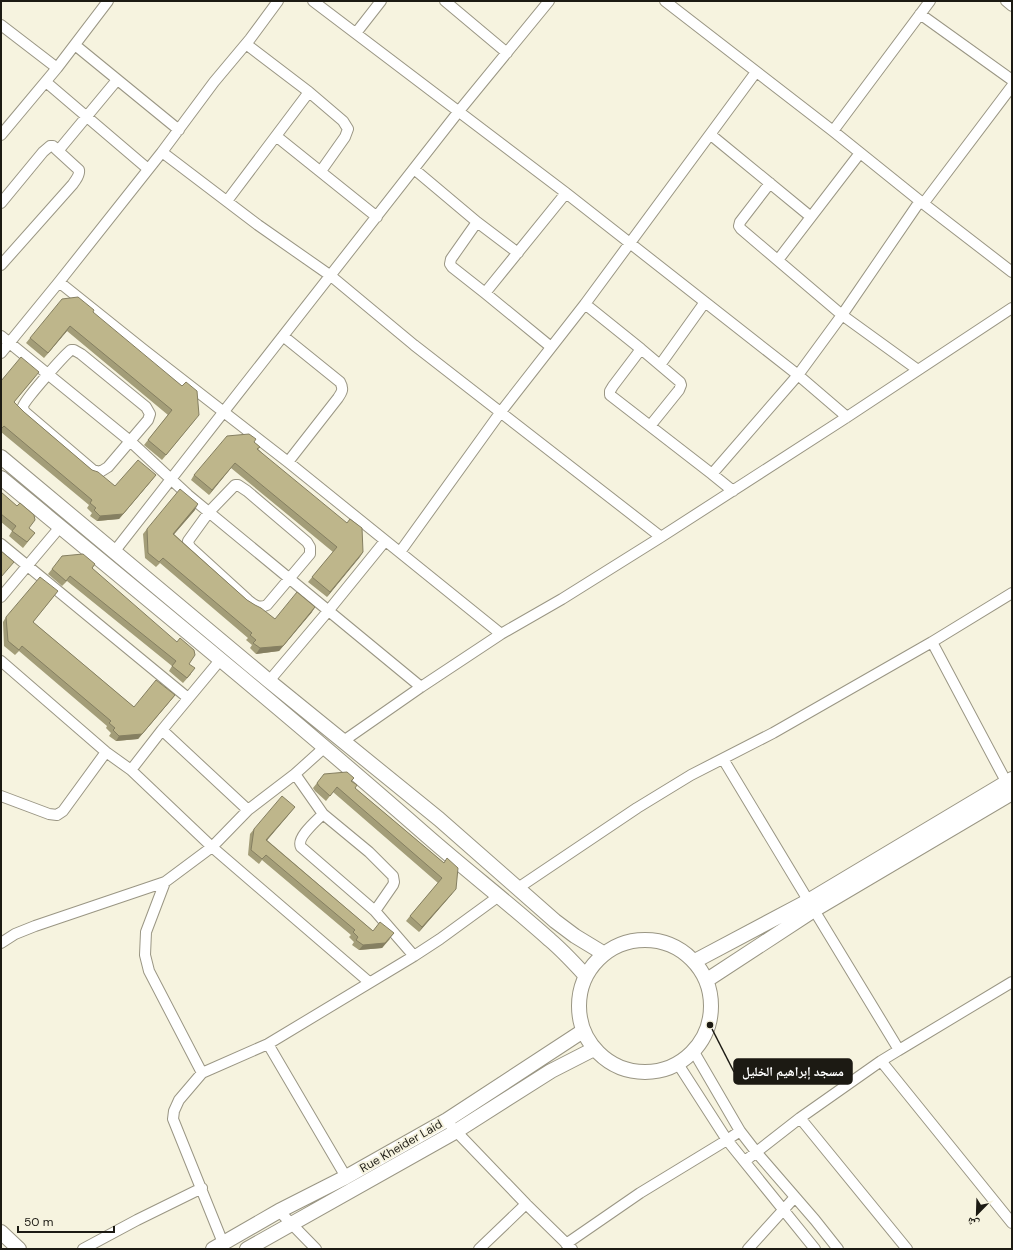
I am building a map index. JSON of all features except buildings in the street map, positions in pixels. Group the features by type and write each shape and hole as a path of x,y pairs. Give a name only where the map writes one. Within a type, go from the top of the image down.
{"street":[{"path":"1,135 46,82 108,1"},
{"path":"1,353 162,152 214,82 246,44 278,1"},
{"path":"313,1 566,193 798,375 847,417"},
{"path":"356,33 381,1"},
{"path":"114,552 459,111 550,1"},
{"path":"665,1 833,131 921,203 1012,272"},
{"path":"833,131 930,1"},
{"path":"1006,1 1012,6"},
{"path":"449,2 507,53"},
{"path":"920,14 1012,80"},
{"path":"1,25 57,68"},
{"path":"246,44 309,92 343,121 348,129 345,137 320,172"},
{"path":"75,45 179,130"},
{"path":"400,552 500,412 585,304 756,72"},
{"path":"58,151 117,80"},
{"path":"46,82 148,169"},
{"path":"712,474 798,375 921,203 1012,86"},
{"path":"226,201 309,92"},
{"path":"711,134 811,217"},
{"path":"276,136 377,217"},
{"path":"1,203 50,146 53,146 79,170 80,173 78,177 1,265"},
{"path":"162,152 258,225 330,276 414,345 661,537"},
{"path":"778,260 860,153"},
{"path":"414,169 477,222 518,253"},
{"path":"770,183 740,222 739,226 741,230 842,315 918,370"},
{"path":"485,293 566,193"},
{"path":"477,222 451,259 450,264 551,347"},
{"path":"59,282 288,462 501,634"},
{"path":"660,365 705,302"},
{"path":"585,304 680,382 681,387 650,426"},
{"path":"342,742 501,634 562,599 661,537 1012,308"},
{"path":"1,336 130,441 171,480 421,687"},
{"path":"283,336 340,382 342,386 342,391 338,398 288,462"},
{"path":"641,349 610,391 612,397 733,491"},
{"path":"71,350 74,350 81,354 146,408 150,414 148,420 130,441 104,470 100,472 93,470 25,412 23,409 24,404 71,350"},
{"path":"1,457 268,681 439,819 555,921 575,936 603,953"},
{"path":"1,478 221,659 448,854 552,941 585,975"},
{"path":"235,485 238,485 307,542 310,547 310,554 289,578 267,605 259,607 248,600 189,545 188,539 209,512 235,485"},
{"path":"1,597 60,527"},
{"path":"86,548 96,537"},
{"path":"268,681 329,610 384,541"},
{"path":"1,544 188,698"},
{"path":"518,888 637,808 691,775 773,733 932,642 1012,593"},
{"path":"707,980 811,905 1011,786 932,642"},
{"path":"131,770 221,659"},
{"path":"1,661 106,752 131,770 212,847 369,982"},
{"path":"162,730 248,810"},
{"path":"1,943 15,934 35,926 165,882 212,847 248,810 295,774 324,747"},
{"path":"1,796 48,814 57,815 63,811 106,752"},
{"path":"723,759 899,1050"},
{"path":"295,774 323,814 369,852 393,876 393,885 375,912"},
{"path":"323,814 300,839 299,845 375,912 414,956"},
{"path":"165,882 146,932 144,955 149,971 202,1073"},
{"path":"218,1246 202,1188 173,1119 174,1111 179,1100 202,1073 268,1044 414,956 499,896"},
{"path":"695,960 811,905"},
{"path":"640,939 660,940 679,948 695,960 707,980 712,998 711,1018 705,1036 694,1052 678,1064 656,1072 634,1071 612,1064 594,1049 583,1031 578,1012 579,993 585,975 603,953 620,943 640,939"},
{"path":"745,1161 800,1118 881,1061 1012,982"},
{"name":"Rue Kheider Laid","path":"218,1246 278,1211 346,1178 447,1120 583,1031"},
{"path":"268,1044 346,1178"},
{"name":"Rue Kheider Laid","path":"247,1249 455,1132 551,1071 594,1049"},
{"path":"694,1052 740,1131 838,1249"},
{"path":"881,1061 1012,1223"},
{"path":"678,1064 727,1140 815,1249"},
{"path":"800,1118 907,1249"},
{"path":"447,1120 455,1132 569,1246 640,1193 740,1131"},
{"path":"83,1249 202,1188"},
{"path":"748,1249 795,1197"},
{"path":"479,1249 526,1204"},
{"path":"278,1211 316,1249"},
{"path":"1,1232 19,1249"}],"place":[{"name":"مسجد إبراهيم الخليل","path":"710,1025"}]}
